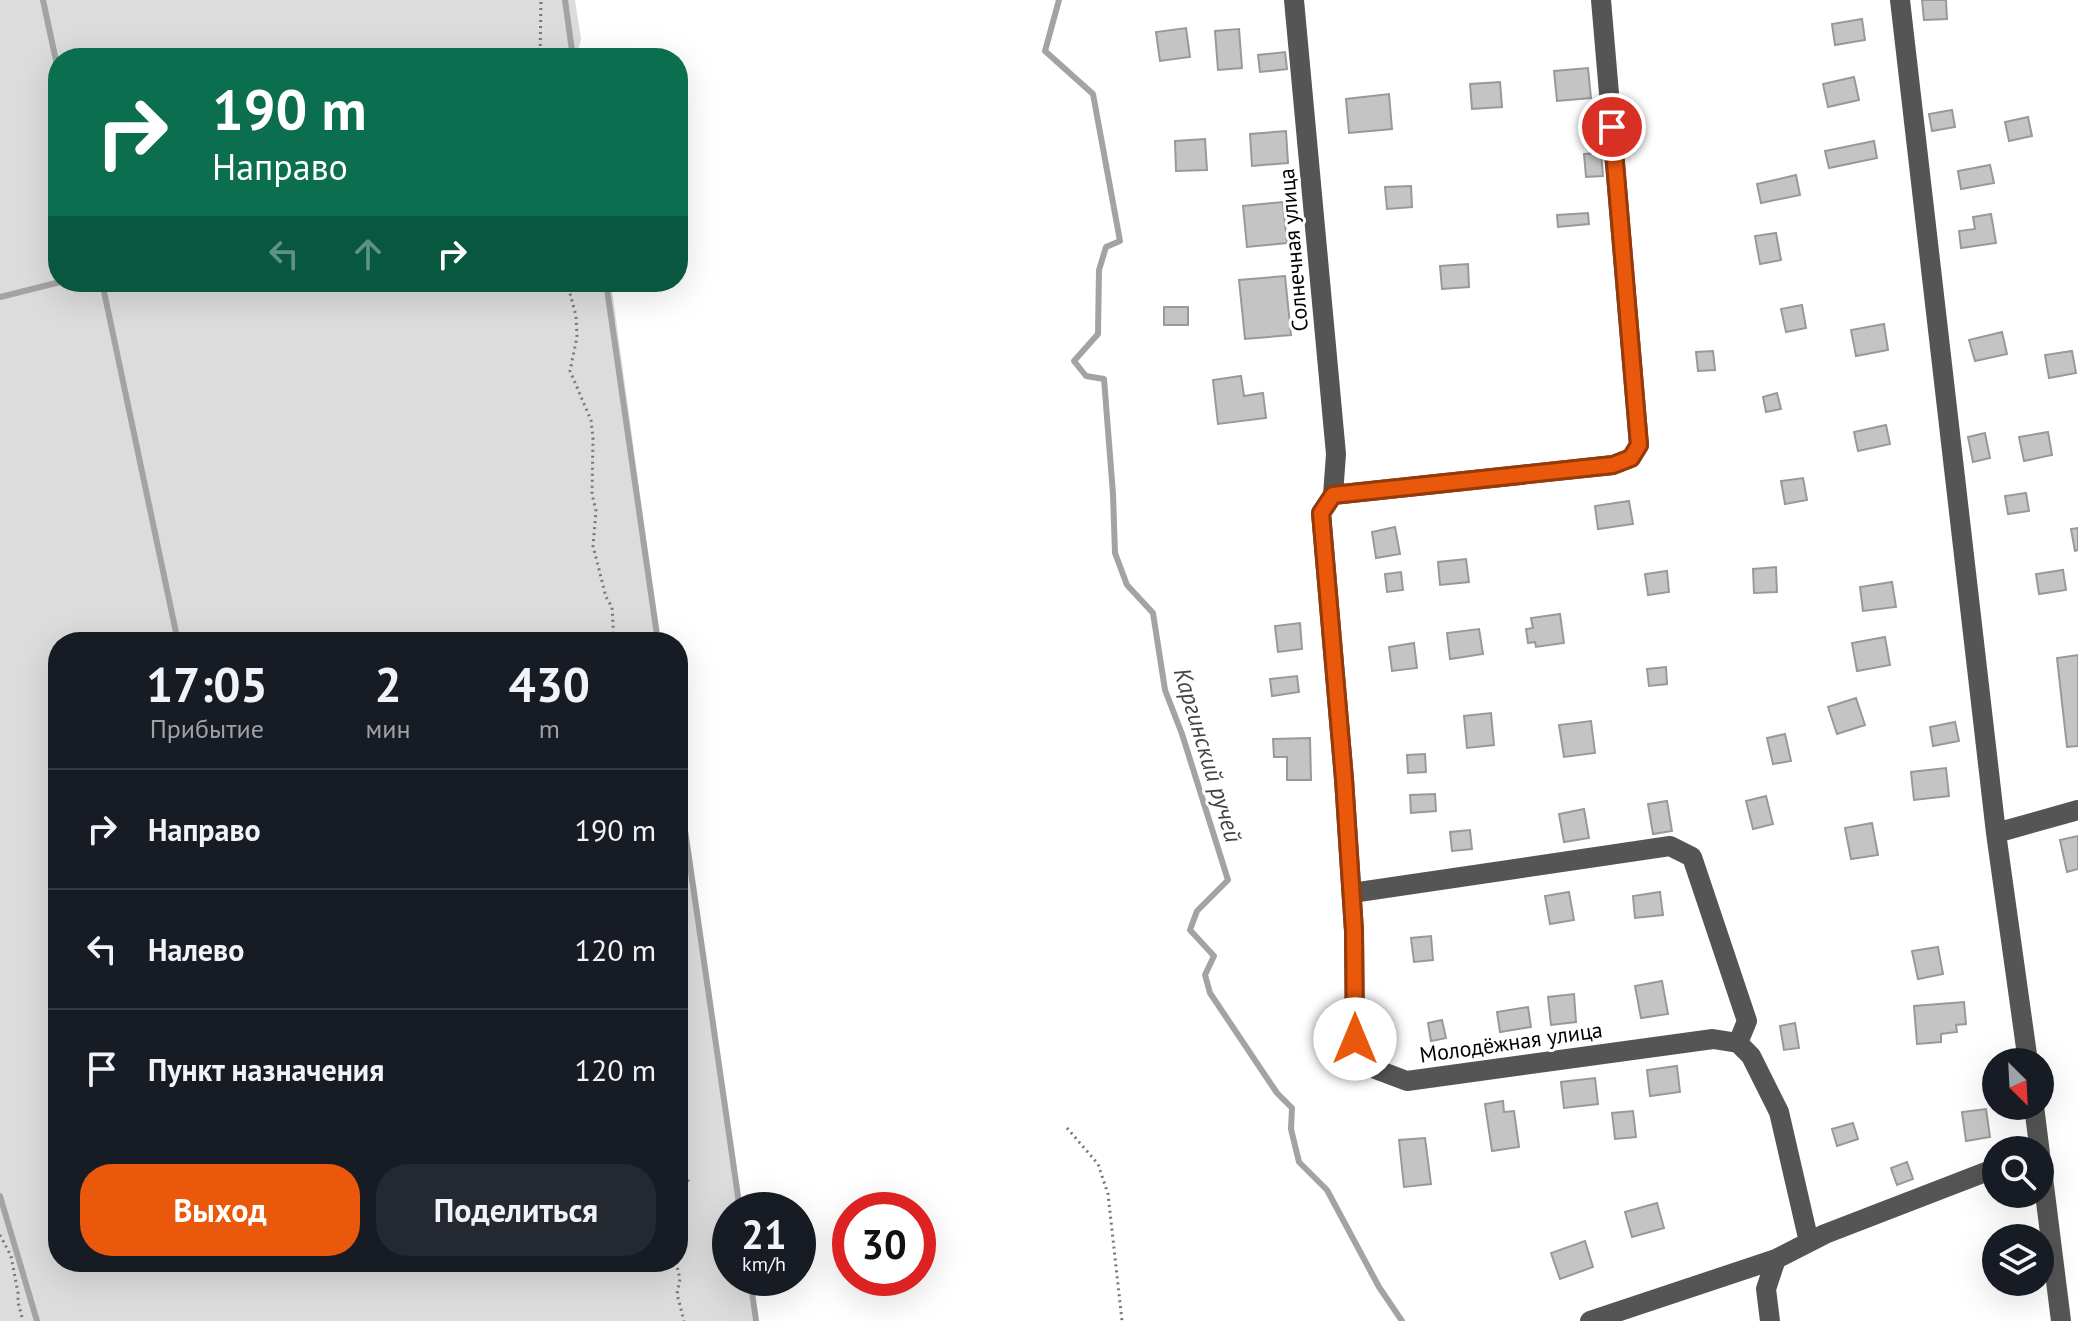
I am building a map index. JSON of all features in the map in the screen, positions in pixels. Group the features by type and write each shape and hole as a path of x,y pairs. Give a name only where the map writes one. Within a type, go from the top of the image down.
{"street":[{"name":"Солнечная улица","path":"1294,0 1336,454 1333,495"},
{"path":"1333,495 1613,465 1631,458 1639,445 1601,0"},
{"path":"1900,0 1996,833 2026,1048"},
{"name":"Молодёжная улица","path":"1333,495 1321,513 1352,893 1355,1039 1364,1059 1375,1069 1407,1081 1713,1039 1738,1043"},
{"path":"1996,833 2078,810"},
{"path":"1352,893 1670,846 1692,857 1747,1021 1738,1043 1751,1056 1779,1112 1809,1242"},
{"path":"1590,1321 1776,1259 1839,1228 1982,1173"},
{"path":"2047,1208 2061,1321"},
{"path":"1770,1321 1766,1289 1776,1259"}],"path":[{"path":"540,48 541,0"},
{"path":"570,292 577,337 570,371 591,420 592,494 596,511 593,546 606,597 612,607 613,632"},
{"path":"1067,1128 1098,1164 1108,1194 1122,1321"},
{"path":"0,1235 11,1256 23,1321"},
{"path":"678,1272 677,1294 684,1321"}],"shaded area":[{"path":"0,0 575,0 581,39 579,48 48,48 48,292 612,292 659,632 48,632 48,1272 688,1272 688,844 736,1192 712,1192 712,1296 750,1296 753,1321 0,1321"}],"building":[{"path":"1922,0 1946,0 1947,19 1924,20"},
{"path":"1862,19 1865,40 1835,45 1832,24"},
{"path":"1186,28 1190,57 1160,61 1156,32"},
{"path":"1239,29 1242,68 1218,70 1215,31"},
{"path":"1285,52 1287,69 1260,72 1258,55"},
{"path":"1588,68 1591,98 1557,101 1554,71"},
{"path":"1854,77 1859,100 1828,107 1823,84"},
{"path":"1500,82 1502,107 1472,109 1470,84"},
{"path":"1389,94 1392,129 1349,133 1346,99"},
{"path":"1952,110 1955,127 1932,131 1929,114"},
{"path":"2028,117 2032,136 2009,141 2005,122"},
{"path":"1286,131 1288,163 1252,166 1250,134"},
{"path":"1205,139 1207,170 1176,171 1175,141"},
{"path":"1874,141 1877,158 1829,168 1825,151"},
{"path":"1601,153 1603,176 1586,177 1584,154"},
{"path":"1990,165 1994,183 1961,189 1958,171"},
{"path":"1796,175 1800,195 1761,203 1757,184"},
{"path":"1411,186 1412,207 1387,209 1385,187"},
{"path":"1283,202 1287,243 1247,247 1243,206"},
{"path":"1588,213 1589,224 1558,227 1557,215"},
{"path":"1991,214 1996,243 1961,248 1959,231 1975,229 1973,217"},
{"path":"1776,233 1781,260 1760,264 1755,236"},
{"path":"1468,264 1469,287 1442,289 1440,266"},
{"path":"1285,276 1291,335 1245,339 1239,280"},
{"path":"1802,305 1806,328 1786,332 1781,309"},
{"path":"1164,307 1188,307 1188,325 1164,325"},
{"path":"1884,324 1888,350 1856,356 1851,330"},
{"path":"2002,332 2007,354 1975,361 1969,340"},
{"path":"1713,351 1715,370 1698,371 1696,352"},
{"path":"2072,351 2076,373 2049,378 2045,355"},
{"path":"1241,376 1244,396 1263,393 1266,418 1218,424 1213,380"},
{"path":"1777,393 1781,409 1766,412 1763,397"},
{"path":"1886,425 1890,444 1858,451 1854,432"},
{"path":"2048,432 2052,455 2024,461 2019,437"},
{"path":"1985,433 1990,458 1973,462 1968,437"},
{"path":"1803,478 1807,500 1785,504 1781,481"},
{"path":"2026,493 2029,511 2008,514 2005,496"},
{"path":"1629,501 1633,524 1598,529 1595,506"},
{"path":"1395,527 1400,554 1376,558 1372,532"},
{"path":"2078,528 2078,550 2075,551 2071,529"},
{"path":"1466,559 1469,582 1440,585 1438,562"},
{"path":"1776,567 1777,592 1754,593 1753,569"},
{"path":"2063,570 2066,590 2039,594 2036,574"},
{"path":"1667,571 1669,592 1648,595 1645,574"},
{"path":"1401,572 1403,590 1387,592 1385,574"},
{"path":"1892,582 1896,607 1863,611 1860,587"},
{"path":"1560,614 1564,643 1536,647 1535,642 1528,643 1526,629 1533,628 1531,618"},
{"path":"1300,623 1302,649 1278,652 1275,626"},
{"path":"1479,629 1483,654 1450,659 1447,633"},
{"path":"1885,637 1890,665 1857,671 1852,643"},
{"path":"1414,643 1417,668 1392,671 1389,647"},
{"path":"2078,655 2078,746 2067,747 2057,658"},
{"path":"1666,667 1667,684 1649,686 1647,669"},
{"path":"1297,676 1299,692 1272,696 1270,679"},
{"path":"1856,698 1865,725 1837,734 1828,707"},
{"path":"1491,713 1494,745 1467,748 1464,716"},
{"path":"1591,721 1595,753 1564,757 1559,725"},
{"path":"1955,722 1959,741 1933,746 1930,727"},
{"path":"1785,734 1791,761 1773,764 1767,738"},
{"path":"1310,738 1311,780 1287,780 1287,757 1274,757 1273,739"},
{"path":"1425,754 1426,772 1408,773 1407,755"},
{"path":"1946,768 1949,796 1914,800 1911,772"},
{"path":"1435,794 1436,811 1411,813 1410,795"},
{"path":"1766,796 1773,824 1753,829 1746,801"},
{"path":"1667,801 1672,831 1653,834 1648,804"},
{"path":"1584,809 1589,838 1564,842 1559,814"},
{"path":"1872,823 1878,855 1851,859 1845,828"},
{"path":"1470,830 1472,849 1452,851 1450,832"},
{"path":"2078,836 2078,869 2067,872 2060,840"},
{"path":"1569,892 1574,920 1550,924 1545,896"},
{"path":"1660,892 1663,915 1635,918 1633,896"},
{"path":"1431,936 1433,960 1414,962 1411,938"},
{"path":"1938,947 1943,974 1918,979 1912,951"},
{"path":"1662,981 1668,1014 1641,1018 1635,986"},
{"path":"1574,994 1576,1022 1551,1025 1548,997"},
{"path":"1964,1002 1966,1024 1956,1025 1957,1032 1941,1034 1941,1042 1917,1044 1914,1006"},
{"path":"1528,1007 1531,1027 1500,1032 1497,1012"},
{"path":"1442,1020 1446,1038 1431,1041 1428,1023"},
{"path":"1795,1023 1799,1048 1784,1050 1780,1026"},
{"path":"1677,1066 1680,1092 1650,1096 1647,1070"},
{"path":"1595,1078 1598,1104 1564,1108 1561,1082"},
{"path":"1503,1101 1504,1112 1514,1111 1519,1147 1492,1151 1485,1104"},
{"path":"1982,1110 1982,1120 1988,1120 1990,1136 1966,1141 1962,1112"},
{"path":"1633,1111 1636,1137 1615,1139 1612,1113"},
{"path":"1853,1123 1858,1139 1837,1146 1832,1129"},
{"path":"1425,1138 1431,1184 1404,1187 1399,1140"},
{"path":"1907,1162 1913,1179 1897,1185 1891,1168"},
{"path":"1657,1203 1664,1228 1632,1237 1625,1212"},
{"path":"1585,1241 1593,1267 1560,1279 1551,1253"}],"waterway":[{"path":"43,0 53,48"},
{"path":"565,0 572,48"},
{"name":"Каргинский ручей","path":"1059,0 1045,51 1093,94 1120,241 1106,247 1099,270 1098,334 1074,361 1086,376 1104,379 1115,553 1127,585 1153,613 1165,690 1228,880 1197,911 1190,930 1214,956 1205,975 1210,993 1277,1093 1292,1108 1291,1129 1299,1162 1327,1190 1379,1287 1402,1321"},
{"path":"0,297 48,285"},
{"path":"104,292 176,632"},
{"path":"607,292 657,632"},
{"path":"688,851 737,1192"},
{"path":"0,1196 37,1321"},
{"path":"753,1296 756,1321"}],"route":[{"path":"1355,1039 1354,931 1321,513 1333,495 1613,465 1631,458 1639,445 1612,127"}]}
